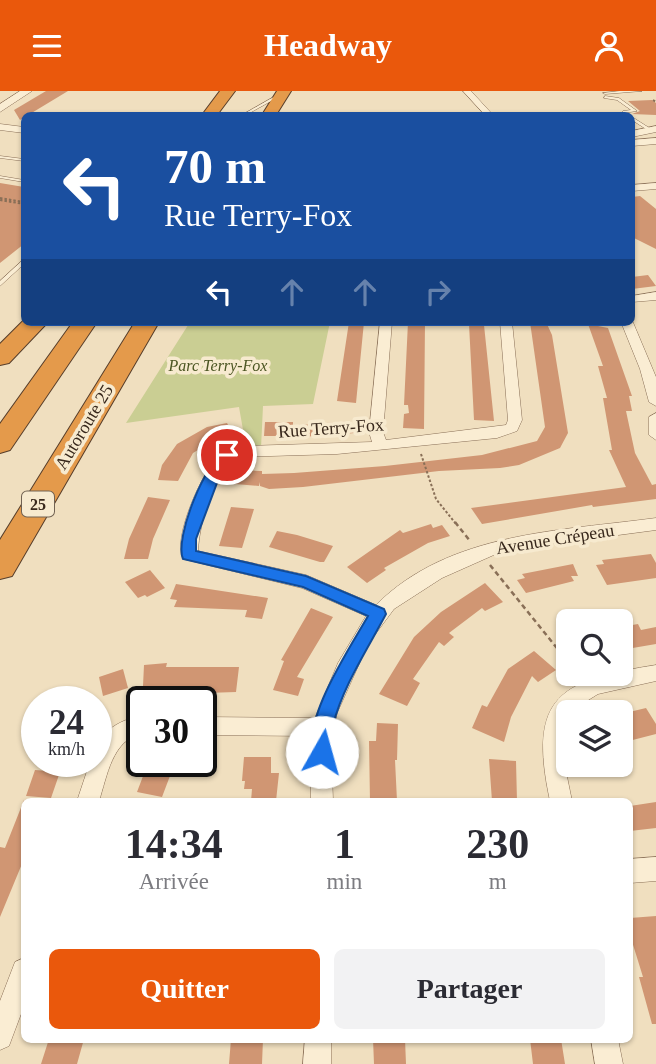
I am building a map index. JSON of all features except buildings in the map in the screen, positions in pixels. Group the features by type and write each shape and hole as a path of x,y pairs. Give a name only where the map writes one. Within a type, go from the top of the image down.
{"highway":[{"path":"211,112 228,91"},
{"path":"231,112 246,91"},
{"path":"288,112 300,91"},
{"path":"271,112 283,93"},
{"path":"0,358 32,326"},
{"path":"0,444 82,326"},
{"name":"Autoroute 25","path":"0,567 145,326"}],"street":[{"path":"0,107 27,91"},
{"path":"467,91 486,112"},
{"path":"0,129 21,130"},
{"path":"635,134 654,134"},
{"path":"635,142 654,134"},
{"path":"635,188 656,185"},
{"path":"635,299 656,296"},
{"path":"380,445 377,425 386,326"},
{"name":"Rue Terry-Fox","path":"378,614 306,582 189,555 188,539 216,465 227,455 246,451 320,451 498,433 512,428 515,420 506,326"},
{"path":"629,326 647,369 656,402"},
{"path":"656,417 656,435"},
{"name":"Avenue Crépeau","path":"322,798 322,727 344,675 378,614 417,584 479,552 503,544 656,524"},
{"path":"560,798 552,758 552,735 567,702 589,688 611,680 656,673"},
{"path":"217,726 322,727"},
{"path":"89,798 106,752 118,732 126,728"},
{"path":"633,871 656,869"},
{"path":"0,1037 21,979"},
{"path":"317,1064 318,1043"},
{"path":"605,1043 609,1064"}],"lane":[{"path":"624,112 600,94 640,91"},
{"path":"249,112 283,93"},
{"path":"605,97 618,99 633,112"},
{"path":"635,120 654,134"},
{"path":"0,157 21,160"},
{"path":"0,177 21,180"},
{"path":"0,284 21,264"}],"path":[{"path":"0,199 21,202"},
{"path":"416,441 436,499 472,544"},
{"path":"487,562 556,647"}],"green space":[{"name":"Parc Terry-Fox","path":"187,326 329,326 313,404 263,406 261,448 246,447 239,407 126,423"}],"route":[{"path":"227,455 216,465 188,539 189,555 306,582 378,614 344,675 322,727 322,752"}]}
